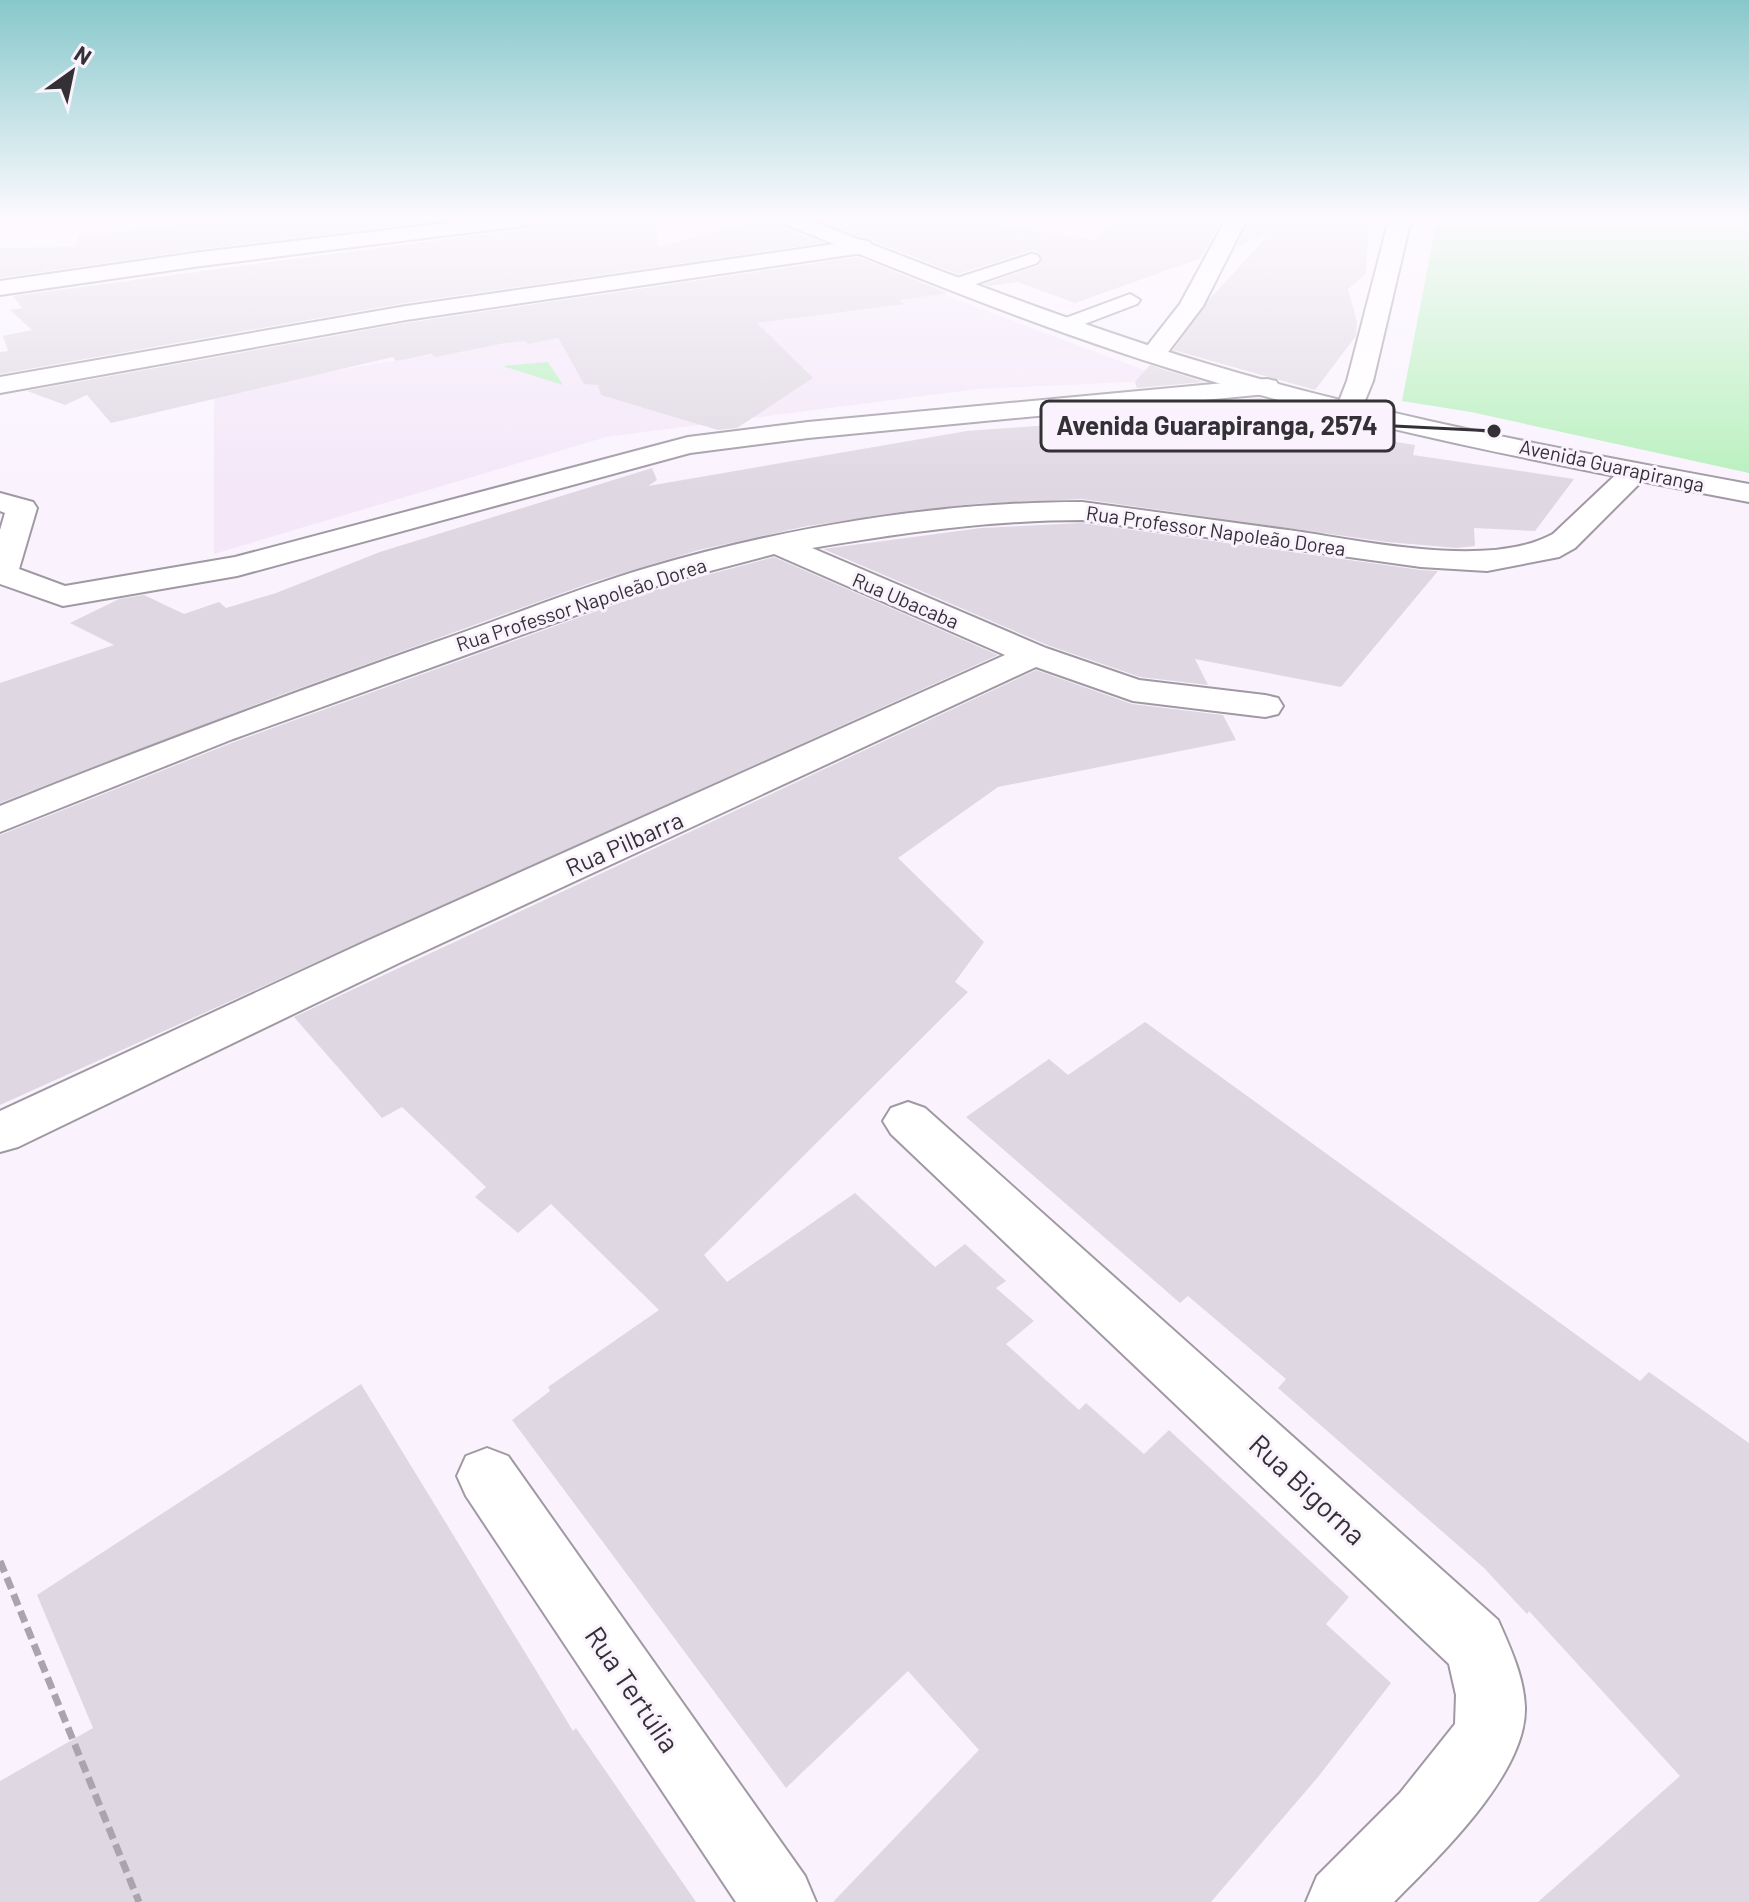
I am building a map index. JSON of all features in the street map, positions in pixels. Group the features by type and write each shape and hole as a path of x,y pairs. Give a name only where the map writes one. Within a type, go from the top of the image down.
{"street":[{"path":"0,385 448,308"},
{"name":"Avenida Guarapiranga","path":"1023,308 1153,355 1349,409 1635,472 1749,493"},
{"path":"1153,355 1190,308"},
{"path":"1349,409 1360,381 1378,308"},
{"path":"0,502 22,508 2,574 63,596 237,566 688,445 808,430 1267,387"},
{"name":"Rua Professor Napoleão Dorea","path":"0,820 220,731 548,611 657,575 777,544 968,517 1082,511 1421,558 1487,561 1548,550 1564,541 1635,472"},
{"name":"Rua Ubacaba","path":"777,544 1034,655"},
{"path":"0,605 51,592"},
{"path":"1034,655 1133,690 1265,706"},
{"name":"Rua Pilbarra","path":"0,1133 397,945 1034,655"},
{"name":"Rua Bigorna","path":"908,1121 1475,1643 1489,1682 1489,1727 1468,1771 1343,1902"},
{"name":"Rua Tertúlia","path":"487,1476 779,1902"}],"lane":[{"path":"1067,324 1110,308"}],"path":[{"path":"0,1561 139,1902"}],"shaded area":[{"path":"745,308 978,308 1170,380 977,389 606,437 214,554 214,391 674,314"}],"green space":[{"path":"1420,308 1749,308 1749,473 1471,412 1402,401"},
{"path":"548,362 563,385 502,366"}],"building":[{"path":"378,308 0,374 0,352 8,351 3,336 32,330 10,310"},
{"path":"510,308 875,308 757,323 813,378 737,428 718,430 601,395 598,385 584,384 558,338 528,344 525,341 505,343 435,357 431,354 396,361 393,357 111,423 87,395 65,405 27,391 406,323"},
{"path":"1203,308 1353,308 1357,322 1356,336 1315,390 1173,350"},
{"path":"1150,365 1204,382 1137,388 1135,382"},
{"path":"1259,398 1302,409 1290,425 1415,445 1413,455 1574,479 1535,531 1474,528 1475,546 1457,548 1387,542 1082,499 972,504 807,526 699,550 593,582 270,699 0,803 0,683 114,645 70,623 119,599 144,595 184,614 219,602 226,608 276,593 380,552 652,468 657,480 648,486 967,431 1147,418 1144,409"},
{"path":"1082,523 1438,571 1341,687 1195,659 1208,685 1140,677 1047,645 823,549 981,528"},
{"path":"774,557 998,655 0,1105 0,835 234,742 669,585"},
{"path":"1036,670 1132,704 1223,715 1236,740 998,787 898,858 984,942 955,982 968,992 704,1255 727,1282 855,1193 935,1267 965,1244 1006,1281 996,1288 1034,1321 1006,1344 1079,1410 1086,1403 1144,1454 1169,1430 1349,1597 1326,1624 1391,1683 1318,1777 1211,1902 833,1902 979,1750 908,1671 786,1788 512,1420 550,1391 548,1387 659,1310 551,1204 518,1233 475,1197 486,1187 402,1107 382,1118 294,1017"},
{"path":"1145,1022 1640,1381 1649,1372 1749,1443 1749,1902 1538,1902 1680,1776 1529,1611 1527,1614 1484,1568 1278,1388 1286,1379 1188,1296 1180,1303 966,1117 1049,1059 1068,1075"},
{"path":"361,1384 573,1731 576,1728 696,1902 0,1902 0,1781 93,1728 37,1595"}],"place":[{"name":"Avenida Guarapiranga, 2574","path":"1494,431"}]}
